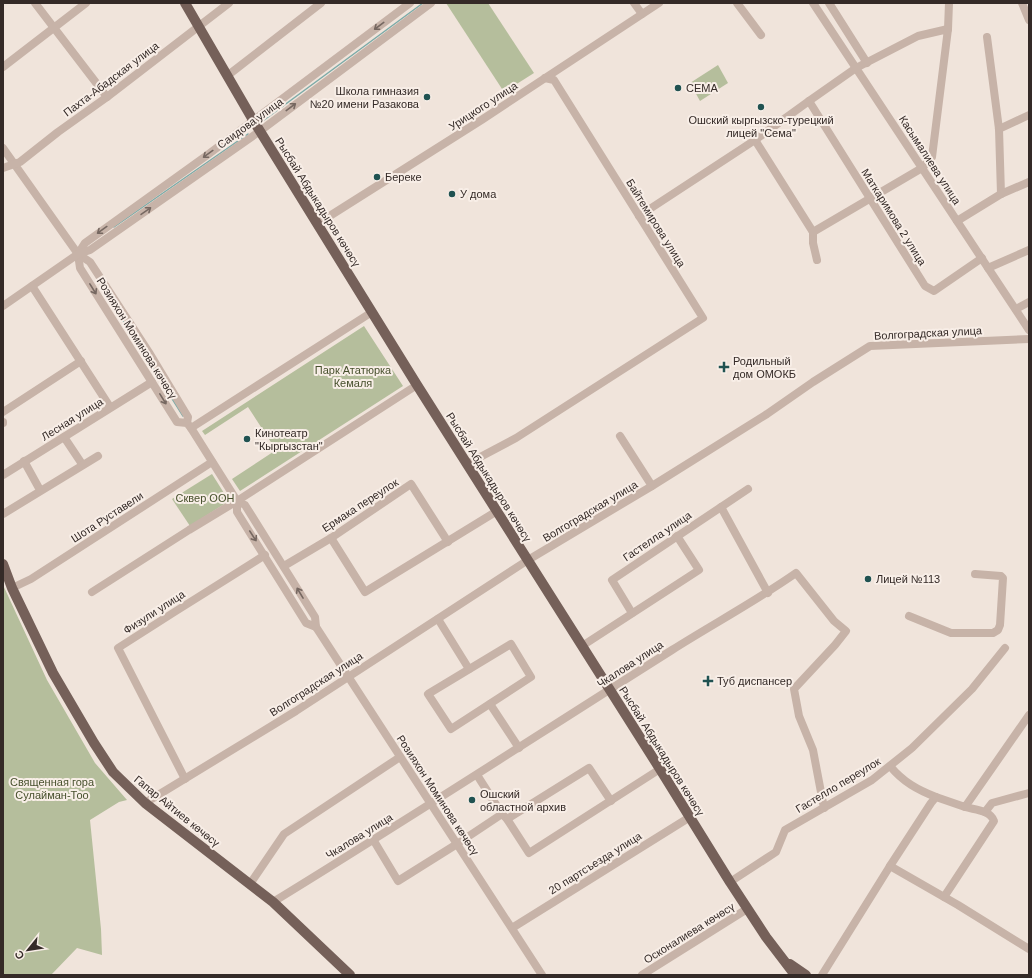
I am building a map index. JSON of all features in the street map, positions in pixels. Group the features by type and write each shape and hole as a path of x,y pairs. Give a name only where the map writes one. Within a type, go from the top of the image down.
{"main road":[{"name":"Рысбай Абдыкадыров көчөсү","path":"185,3 227,76 417,385 747,909 795,975"},
{"name":"Гапар Айтиев көчөсү","path":"3,564 12,588 53,673 101,755 113,772 145,803 273,902 350,975"},
{"name":"Рысбай Абдыкадыров көчөсү","path":"782,958 806,975"}],"street":[{"path":"35,3 107,97"},
{"path":"3,67 86,3"},
{"name":"Пахта-Абадская улица","path":"3,168 20,162 229,3"},
{"path":"227,76 321,3"},
{"name":"Саидова улица","path":"78,254 85,243 254,120 410,3"},
{"name":"Саидова улица","path":"3,306 78,254 90,250 260,130 431,3"},
{"path":"634,3 642,14"},
{"name":"Урицкого улица","path":"317,224 546,78 659,3"},
{"path":"738,3 761,35"},
{"path":"829,3 867,63"},
{"path":"813,232 922,168 932,157 948,29 949,3"},
{"path":"1022,3 1029,20"},
{"name":"Касымалиева улица","path":"815,4 1029,330"},
{"path":"639,216 755,140 856,68 918,36 948,29"},
{"path":"987,37 998,129 1001,194"},
{"name":"Байтемирова улица","path":"467,464 516,438 703,318 554,80 546,78"},
{"name":"Маткаримова 2 улица","path":"809,101 925,286 934,291 982,258"},
{"path":"998,129 1029,115"},
{"path":"755,140 813,232 813,243 817,260"},
{"name":"Розияхон Моминова көчөсү","path":"3,148 78,254 90,262 150,354 188,417 189,425 212,462 237,501 245,505 315,617 316,628 542,975"},
{"path":"958,221 1001,194 1029,182"},
{"path":"988,268 1029,250"},
{"name":"Розияхон Моминова көчөсү","path":"78,254 80,268 177,422 189,425"},
{"path":"32,286 110,407"},
{"path":"1016,309 1029,302"},
{"path":"189,425 372,312"},
{"name":"Волгоградская улица","path":"145,803 296,710 528,560 652,486 767,414 813,382 870,346 1029,339"},
{"path":"3,412 81,361"},
{"name":"Лесная улица","path":"3,475 152,382"},
{"path":"92,592 417,385"},
{"path":"620,436 652,486"},
{"path":"64,437 82,464"},
{"path":"3,514 82,464 98,456"},
{"path":"24,462 40,490"},
{"name":"Шота Руставели","path":"12,588 31,579 212,462"},
{"name":"Ермака переулок","path":"284,566 330,538 411,484 448,542"},
{"name":"Гастелла улица","path":"632,613 612,580 748,490"},
{"name":"Розияхон Моминова көчөсү","path":"237,501 237,512 306,623 316,628"},
{"path":"721,507 768,593"},
{"path":"330,538 365,592 497,511"},
{"path":"582,646 699,570 677,536"},
{"name":"Физули улица","path":"185,778 118,648 265,555"},
{"name":"Чкалова улица","path":"273,902 374,841 673,650 768,593 796,573 834,620 846,631 794,689 799,716 813,750 824,808"},
{"path":"909,616 951,633 993,633 998,630 1000,625 1003,578 1001,576 975,574"},
{"path":"438,619 470,669"},
{"path":"511,644 531,677 451,729 428,694 470,669 511,644"},
{"name":"Гастелло переулок","path":"730,882 776,852 785,830 872,780 890,766 926,735 972,690 1005,648"},
{"path":"490,704 519,748"},
{"path":"965,807 1029,715"},
{"path":"250,884 284,834 400,757"},
{"path":"890,766 896,774 909,785 936,797 985,812 992,816 994,821 944,897"},
{"path":"374,841 398,881 457,844 589,768 611,801"},
{"path":"477,775 529,853 660,769"},
{"path":"985,812 992,803 1029,792"},
{"path":"822,975 890,866 936,797"},
{"name":"20 партсъезда улица","path":"512,928 690,817"},
{"path":"890,866 944,897 1029,950"},
{"name":"Осконалиева көчөсү","path":"642,975 747,909"}],"green space":[{"path":"446,3 488,3 534,73 504,92"},
{"path":"718,65 728,83 700,101 690,83"},
{"name":"Парк Ататюрка Кемаля","path":"364,326 403,386 240,491 232,479 276,450 248,407 205,435 202,431"},
{"name":"Сквер ООН","path":"212,474 229,501 190,526 172,499"},
{"name":"Священная гора Сулайман-Тоо","path":"3,585 47,680 95,763 127,800 119,802 90,820 101,929 102,955 77,948 51,975 3,975"}],"waterway":[{"path":"264,120 423,3"},
{"path":"114,227 248,134"},
{"path":"110,300 183,416"}],"place":[{"name":"СЕМА","path":"678,88"},
{"name":"Школа гимназия №20 имени Разакова","path":"427,97"},
{"name":"Ошский кыргызско-турецкий лицей \"Сема\"","path":"761,107"},
{"name":"Береке","path":"377,177"},
{"name":"У дома","path":"452,194"},
{"name":"Родильный дом ОМОКБ","path":"724,367"},
{"name":"Кинотеатр \"Кыргызстан\"","path":"247,439"},
{"name":"Лицей №113","path":"868,579"},
{"name":"Туб диспансер","path":"708,681"},
{"name":"Ошский областной архив","path":"472,800"}]}
